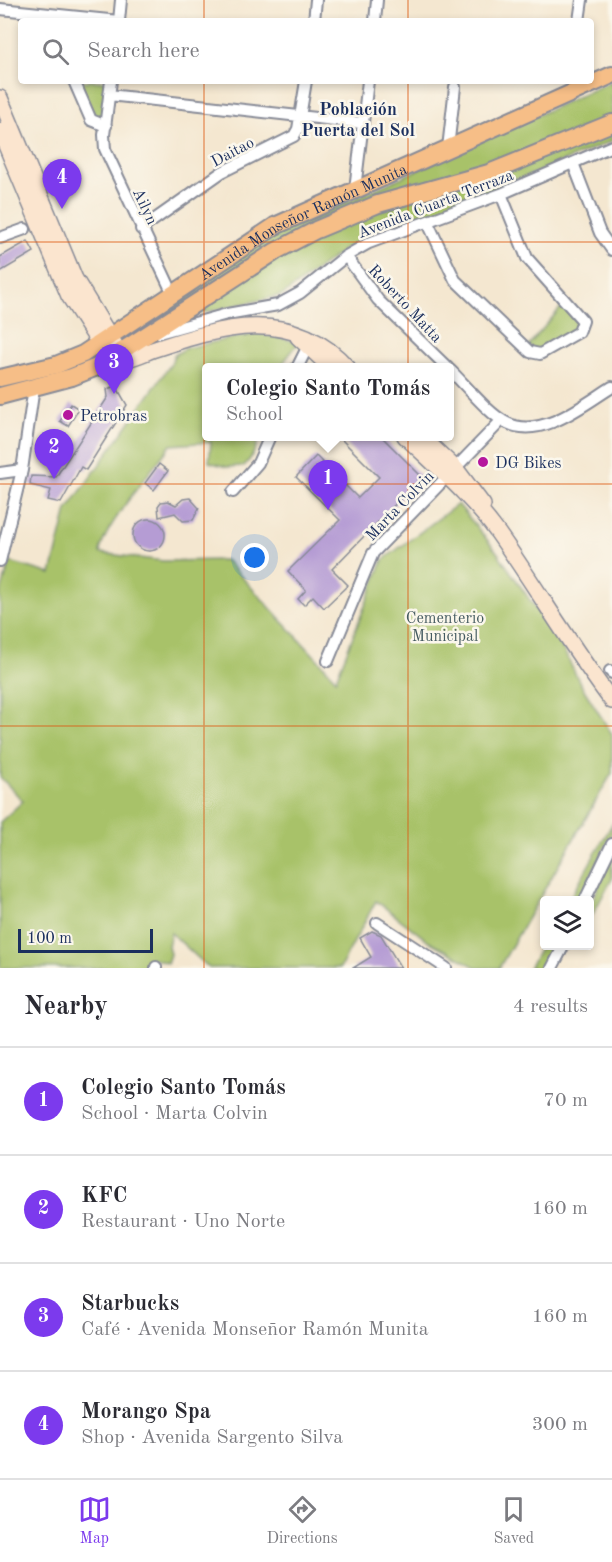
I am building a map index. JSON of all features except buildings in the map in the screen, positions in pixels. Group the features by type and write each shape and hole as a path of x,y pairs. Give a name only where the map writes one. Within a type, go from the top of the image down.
{"main road":[{"name":"Avenida Monseñor Ramón Munita","path":"594,80 612,75"},
{"name":"Avenida Monseñor Ramón Munita","path":"0,378 70,360 104,341 261,233 448,148 572,87"},
{"path":"0,98 104,341"},
{"name":"Avenida Monseñor Ramón Munita","path":"0,396 72,377 127,352 276,251 316,230 378,204 489,172 612,123"},
{"path":"0,131 69,296 104,341 127,352 234,327 270,327 306,334 322,343 343,363"},
{"path":"52,257 68,261"},
{"path":"294,333 326,363"},
{"path":"411,441 476,494 496,531 576,652 612,701"},
{"path":"425,441 452,473"}],"street":[{"path":"119,18 121,0"},
{"path":"314,18 316,0"},
{"path":"375,18 377,0"},
{"path":"579,18 582,0"},
{"path":"0,9 66,18"},
{"path":"75,84 91,120 106,126"},
{"name":"Ailyn","path":"111,84 106,126 107,154 172,294"},
{"name":"Daitao","path":"141,229 222,172 298,132 306,84"},
{"path":"355,189 368,84"},
{"path":"448,148 455,87"},
{"path":"109,95 362,123"},
{"name":"Avenida Cuarta Terraza","path":"127,352 193,322 279,305 306,289 346,256 369,243 501,194 612,146"},
{"path":"573,163 600,233 612,250"},
{"path":"428,223 448,270 459,285 530,352 540,354 579,332 584,321 527,258 501,194"},
{"path":"0,238 25,229"},
{"name":"Roberto Matta","path":"346,256 378,300 444,363"},
{"path":"300,363 308,346"},
{"name":"Roberto Matta","path":"454,373 502,420 513,425 542,425 558,421 612,387"},
{"path":"0,561 22,470 34,387"},
{"name":"Marta Colvin","path":"328,661 373,553 502,420"},
{"path":"233,492 258,462 268,441"},
{"path":"0,473 22,470"},
{"path":"587,896 612,844"},
{"path":"377,923 433,964 446,968"},
{"path":"552,968 561,950"}],"green space":[{"path":"612,81 612,117 491,165 382,195 322,219 130,342 118,341 120,336 251,246"},
{"path":"79,84 107,84 101,123 98,122"},
{"path":"612,128 612,141 408,226 403,220 371,231 369,236 345,249 283,295 189,316 281,254 338,225"},
{"path":"564,304 580,327 541,351 528,346"},
{"name":"Cementerio Municipal","path":"257,333 299,342 283,363 202,363 202,441 258,441 250,459 244,466 227,467 209,462 211,442 171,445 109,529 100,553 163,561 226,560 336,679 383,560 458,504 497,552 561,645 581,685 612,734 612,773 499,968 477,968 427,940 376,901 340,968 209,968 171,933 167,963 152,958 145,966 147,968 0,968 0,822 23,801 0,777 0,595 10,562 51,574 67,510 171,364 174,355 186,348"},
{"path":"612,824 612,833 580,896 571,896"},
{"path":"612,855 612,879 594,912 594,897"},
{"path":"540,949 556,950 546,968 529,968"}],"place":[{"name":"Morango Spa","path":"62,209"},
{"name":"Starbucks","path":"114,394"},
{"name":"Petrobras","path":"68,415"},
{"name":"DG Bikes","path":"483,462"},
{"name":"KFC","path":"54,479"},
{"name":"Colegio Santo Tomás","path":"328,510"}],"district":[{"name":"Población Puerta del Sol","path":"358,119"}]}
